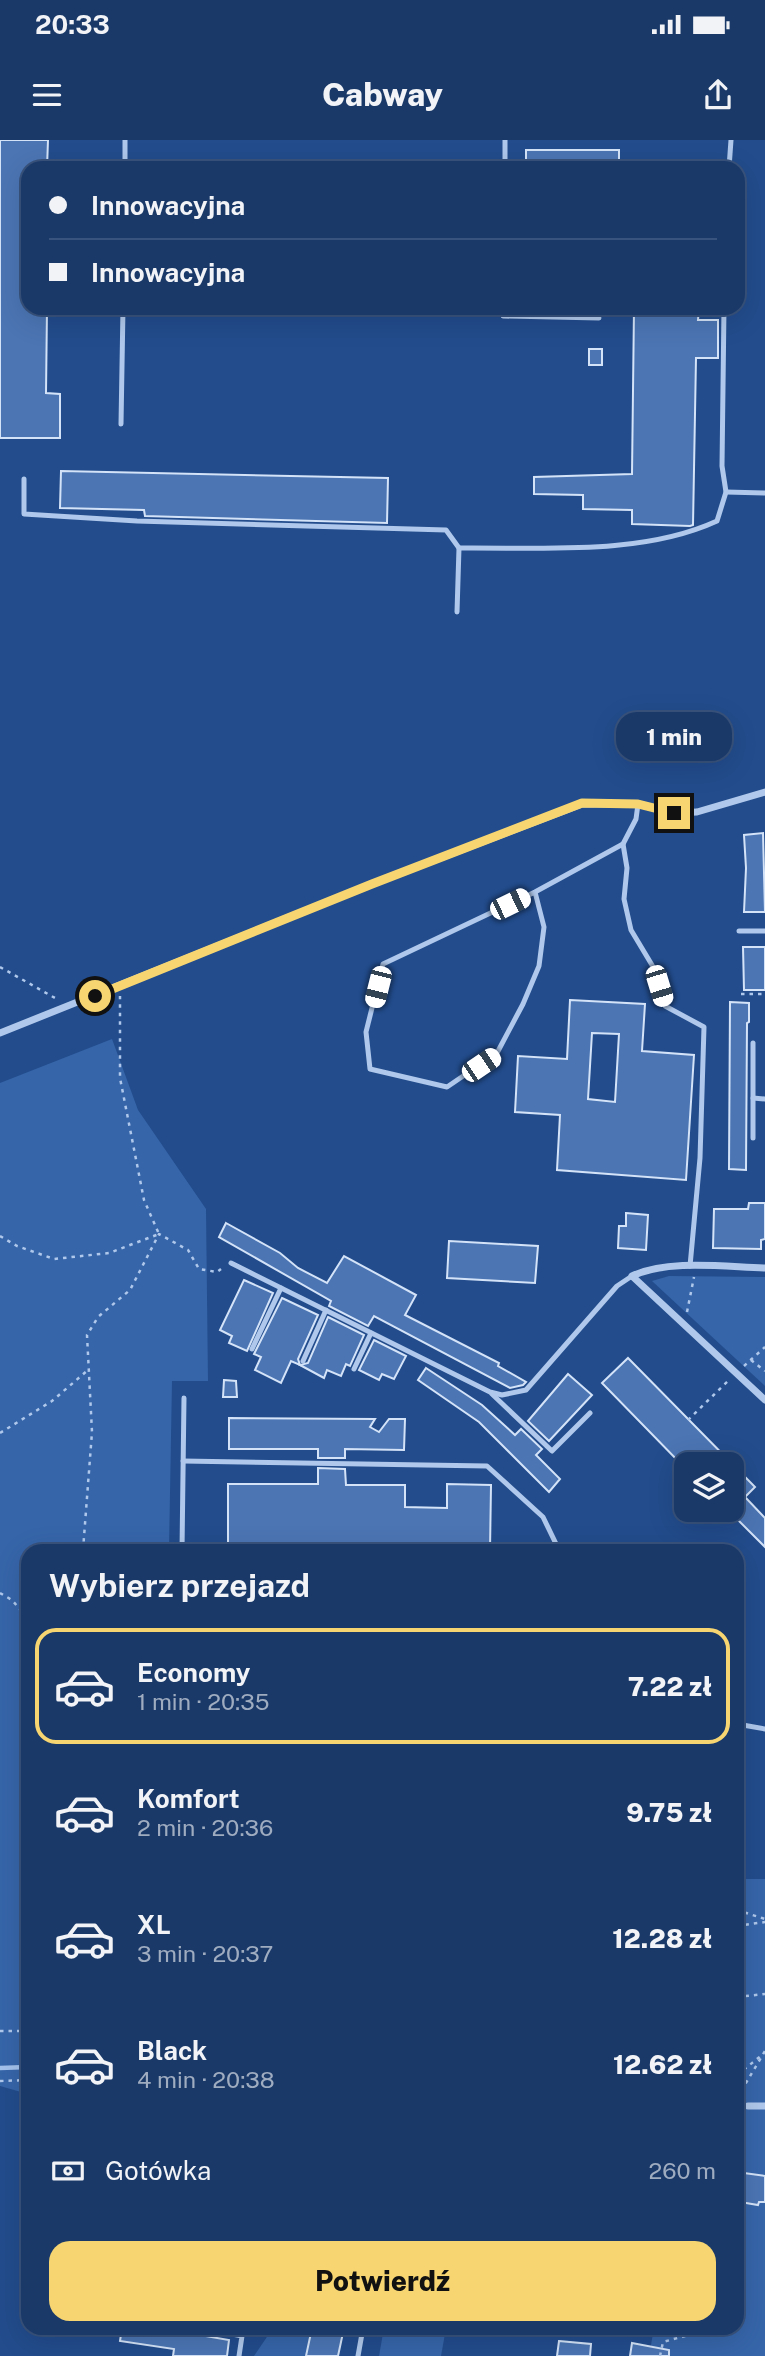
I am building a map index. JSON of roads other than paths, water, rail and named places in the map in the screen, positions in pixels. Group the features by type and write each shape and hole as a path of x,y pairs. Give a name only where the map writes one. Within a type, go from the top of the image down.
{"street":[{"path":"0,1033 582,803 638,804 674,813 697,812 765,792"},
{"path":"765,1268 656,1268 632,1276 765,1400"},
{"path":"748,2106 765,2106"}],"lane":[{"path":"125,140 125,161"},
{"path":"505,140 505,161"},
{"path":"730,161 731,140"},
{"path":"121,424 123,315"},
{"path":"503,315 599,318"},
{"path":"459,548 617,545 691,533 717,521 726,492 722,466 724,315"},
{"path":"24,479 24,514 137,521 446,530 459,548 457,612"},
{"path":"726,492 765,493"},
{"path":"535,892 544,927 539,966 497,1053 447,1087 370,1069 366,1032 383,964 535,892 623,844 636,819 638,804"},
{"path":"623,844 627,869 624,898 631,930 653,965 665,1006 704,1027 693,1267"},
{"path":"739,931 765,931"},
{"path":"753,1043 753,1138"},
{"path":"753,1098 765,1098"},
{"path":"231,1262 490,1392 502,1395 526,1390 617,1286 632,1276"},
{"path":"252,1349 281,1287"},
{"path":"303,1361 326,1310"},
{"path":"354,1369 371,1332"},
{"path":"490,1392 552,1451 590,1413"},
{"path":"182,1544 184,1398"},
{"path":"183,1461 487,1466 544,1517 556,1544"},
{"path":"744,1725 765,1729"},
{"path":"239,2356 241,2335"},
{"path":"358,2356 362,2335"}],"waterway":[{"path":"0,2068 21,2067"}]}
